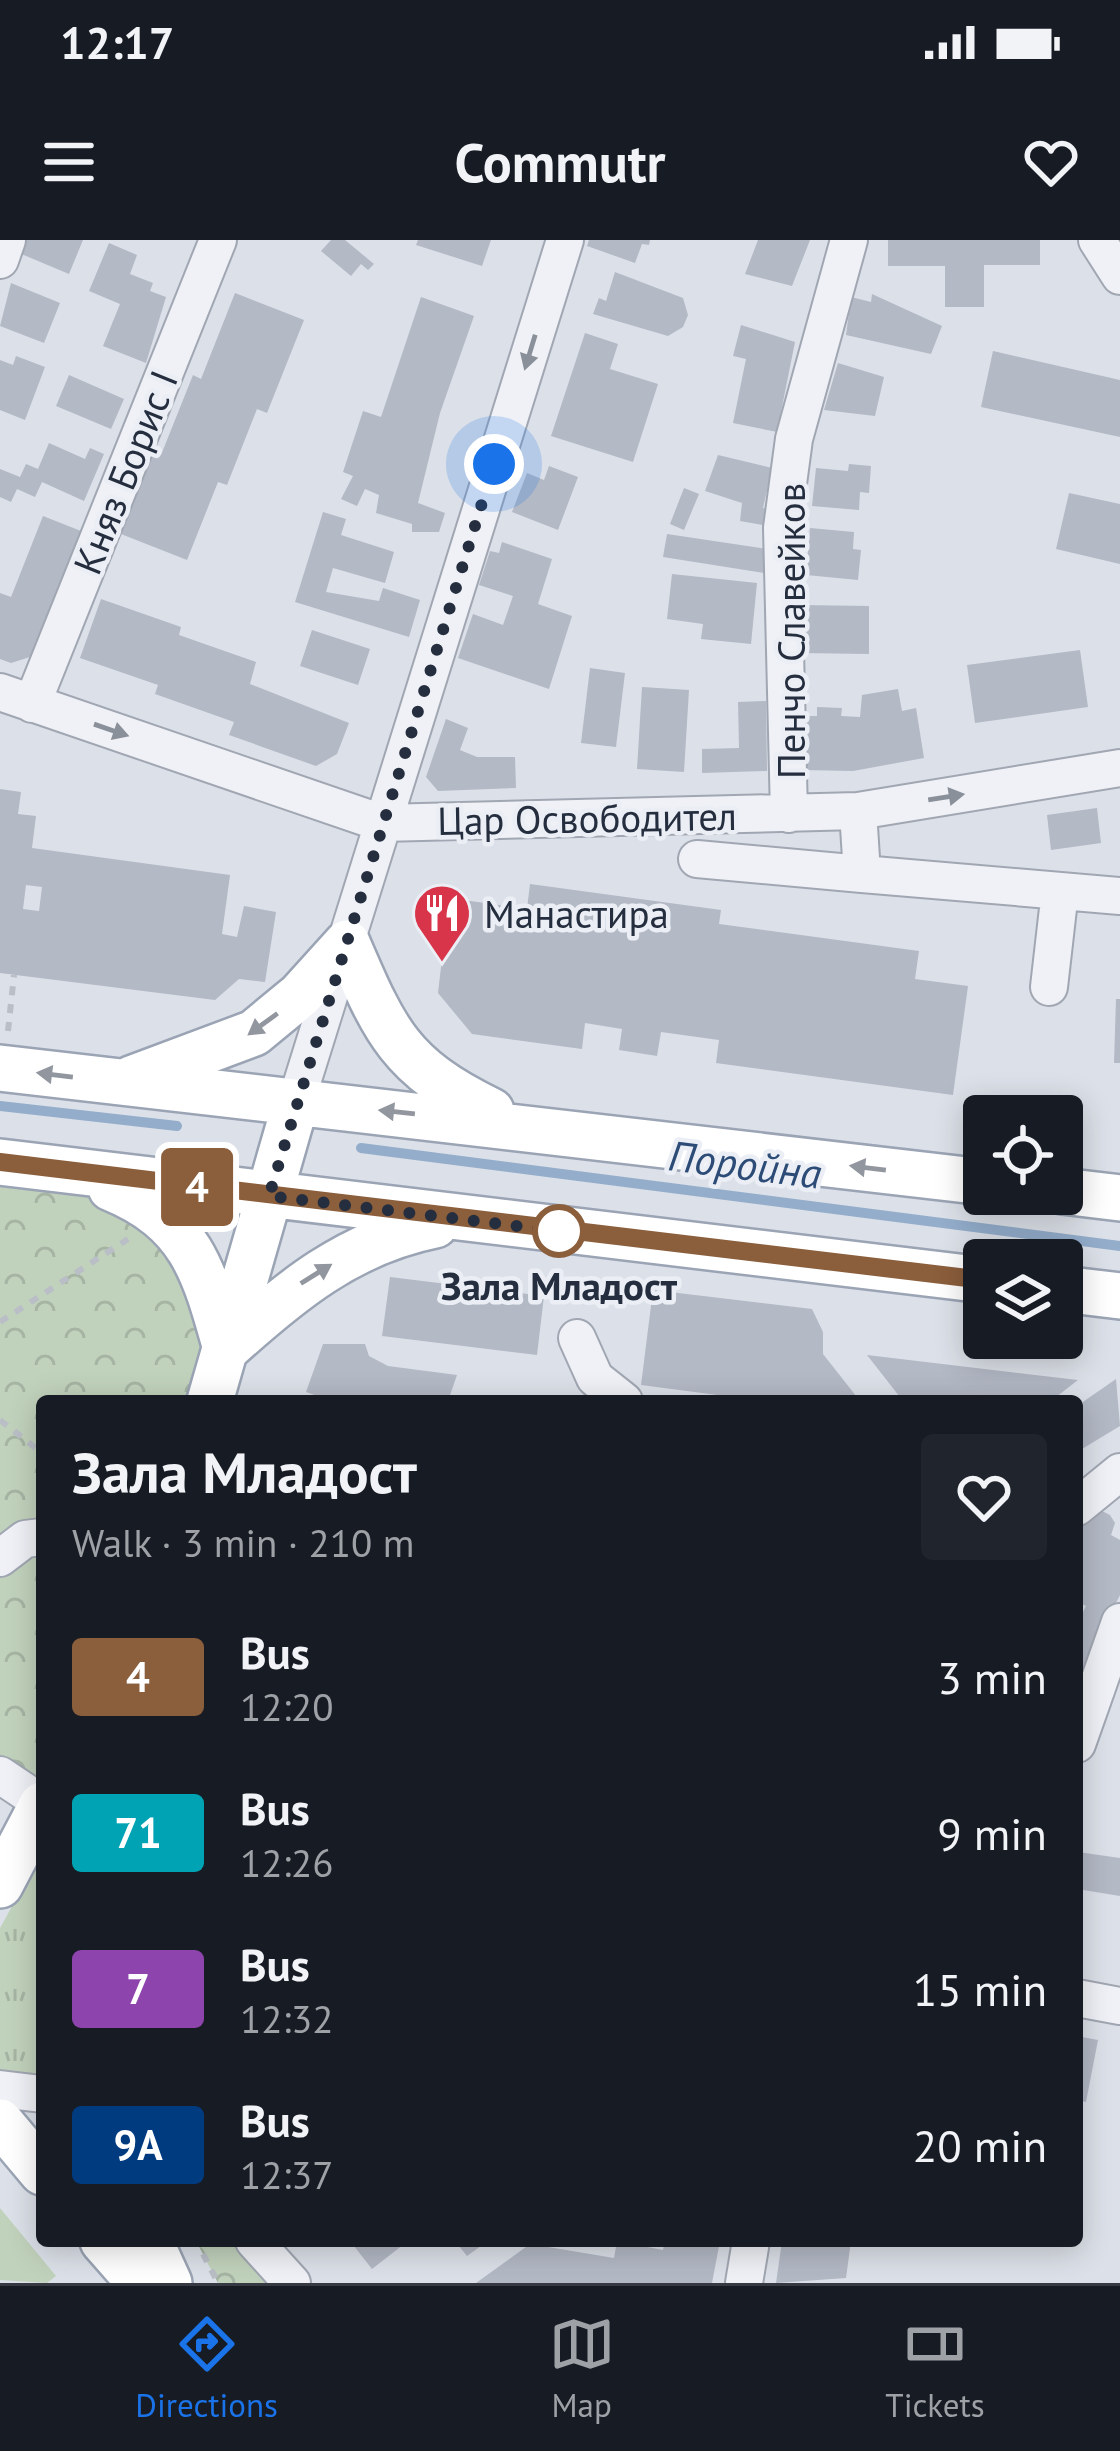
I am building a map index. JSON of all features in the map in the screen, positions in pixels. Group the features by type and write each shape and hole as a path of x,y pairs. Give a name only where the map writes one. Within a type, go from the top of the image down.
{"main road":[{"path":"118,1083 254,1033 300,995 347,943 393,1043 442,1088 521,1125"},
{"path":"2,1068 963,1179"},
{"path":"211,1395 296,1102"},
{"path":"0,1162 963,1278"},
{"path":"69,1171 165,1215 208,1284 226,1348"},
{"path":"1083,1194 1120,1198"},
{"path":"226,1348 297,1286 348,1254 399,1232 465,1220"},
{"path":"1083,1292 1120,1296"},
{"path":"0,1885 36,1816"},
{"path":"0,2122 36,2165"},
{"path":"108,2247 140,2283"},
{"path":"153,2247 169,2283"}],"street":[{"path":"0,260 7,240"},
{"name":"Княз Борис I","path":"16,698 218,240"},
{"path":"296,1102 565,240"},
{"name":"Пенчо Славейков","path":"789,814 782,528 794,439 849,240"},
{"path":"1097,240 1120,276"},
{"name":"Цар Освободител","path":"16,698 382,823 858,812 1120,768"},
{"path":"858,812 862,874"},
{"path":"697,859 1120,896"},
{"path":"1048,987 1060,890"},
{"path":"577,1338 595,1378 616,1395"},
{"path":"1083,1502 1120,1472"},
{"path":"0,1558 25,1538 36,1537"},
{"path":"1083,1727 1120,1622"},
{"path":"0,1775 36,1800"},
{"path":"1083,1999 1120,2006"},
{"path":"0,2089 36,2093"},
{"path":"259,2247 292,2283"},
{"path":"744,2283 750,2247"}],"path":[{"path":"2,1068 14,975"},
{"path":"0,1322 165,1215"},
{"path":"0,1420 36,1448"},
{"path":"199,2247 218,2283"}],"green space":[{"path":"0,1162 69,1171 208,1284 210,1395 36,1395 36,1799 0,1775"},
{"path":"36,1863 36,2082 0,2078 0,1928"},
{"path":"0,2208 56,2276 47,2283 0,2280"},
{"path":"199,2247 259,2247 292,2283 218,2283"}],"building":[{"path":"24,240 83,240 69,274 19,253"},
{"path":"331,240 345,240 374,264 368,270 361,264 351,276 321,251"},
{"path":"418,240 491,240 482,266 416,245"},
{"path":"589,240 650,240 649,245 642,244 635,263 587,246"},
{"path":"758,240 810,240 792,286 745,274"},
{"path":"888,240 1040,240 1040,265 984,265 984,307 945,307 945,266 888,266"},
{"path":"109,243 137,255 130,274 153,283 150,291 166,297 146,363 103,346 120,304 89,291"},
{"path":"615,272 683,298 688,315 683,327 668,336 593,314 599,298 606,301"},
{"path":"11,283 60,303 44,343 0,326"},
{"path":"235,293 304,320 267,413 257,409 227,485 218,482 187,560 121,534 153,452 161,455 193,375 201,379"},
{"path":"872,294 942,326 931,354 846,335 851,297 871,302"},
{"path":"421,297 474,316 440,413 418,503 445,513 439,532 412,532 412,524 376,513 379,495 365,489 357,506 341,499 353,476 343,472 363,411 381,417"},
{"path":"741,325 795,342 777,432 733,423 746,359 733,356"},
{"path":"585,333 618,344 610,369 658,384 633,462 551,436"},
{"path":"993,351 1120,380 1120,437 981,407"},
{"path":"16,356 45,367 25,420 0,410 0,360 13,365"},
{"path":"838,363 884,377 875,416 824,410"},
{"path":"69,375 124,399 111,429 56,406"},
{"path":"49,443 85,459 90,448 104,454 84,501 42,482 35,497 17,489 11,502 0,497 0,469 20,477 26,464 38,469"},
{"path":"718,455 772,468 763,508 769,510 769,526 740,521 742,503 705,491"},
{"path":"849,464 871,466 869,493 860,492 859,510 812,506 816,468 848,471"},
{"path":"549,466 578,477 558,530 512,512 527,473 544,480"},
{"path":"684,488 699,494 684,530 670,524"},
{"path":"1069,493 1120,504 1120,564 1056,549"},
{"path":"323,512 346,519 341,535 394,552 385,583 333,568 326,592 379,601 383,588 420,600 409,637 295,602"},
{"path":"43,516 81,531 30,657 11,663 0,659 0,593 11,597"},
{"path":"810,528 854,532 853,549 861,550 858,580 806,575"},
{"path":"667,534 768,549 764,573 663,557"},
{"path":"502,542 552,559 538,604 572,616 549,689 458,658 473,614 503,625 513,596 479,585 490,551 499,553"},
{"path":"672,574 757,583 751,644 701,639 703,624 667,619"},
{"path":"101,599 181,627 179,635 256,662 250,684 349,723 337,754 316,766 229,735 234,722 155,694 158,685 80,658"},
{"path":"799,605 869,606 869,654 799,653"},
{"path":"312,630 370,649 358,685 300,666"},
{"path":"1080,650 1088,707 975,723 967,665"},
{"path":"590,668 625,673 616,747 581,743"},
{"path":"642,687 689,690 684,772 637,769"},
{"path":"898,689 902,711 916,708 924,758 853,771 803,770 805,716 817,716 817,707 842,708 841,716 860,717 862,695"},
{"path":"766,701 767,771 702,773 702,749 739,748 738,702"},
{"path":"446,719 468,728 460,750 477,757 515,757 516,788 438,791 426,777"},
{"path":"0,789 21,792 18,814 36,816 32,848 230,875 222,934 237,937 244,906 276,912 265,982 239,979 215,1000 0,973","holes":["26,885 42,887 39,911 23,909"]},
{"path":"1097,808 1101,843 1051,850 1047,815"},
{"path":"530,884 721,910 719,924 919,951 915,979 968,986 953,1095 716,1063 719,1040 661,1032 657,1056 619,1050 622,1029 585,1023 582,1049 472,1034 438,993 449,898 527,909"},
{"path":"1116,999 1120,999 1120,1063 1114,1063"},
{"path":"390,1277 544,1296 537,1355 382,1336"},
{"path":"653,1290 812,1309 823,1332 823,1354 855,1395 717,1395 641,1385"},
{"path":"323,1344 365,1344 369,1356 388,1366 457,1375 450,1395 306,1392"},
{"path":"867,1355 1078,1380 1059,1395 898,1395"},
{"path":"1116,1379 1120,1426 1083,1448 1083,1402"},
{"path":"1100,1510 1115,1523 1111,1535 1120,1540 1120,1595 1083,1667 1086,1606 1083,1519"},
{"path":"1083,1853 1120,1858 1120,1896 1083,1890"},
{"path":"1083,2037 1098,2040 1083,2101"},
{"path":"355,2247 400,2247 372,2269"},
{"path":"526,2247 614,2258 616,2247 719,2247 712,2283 476,2283"},
{"path":"781,2247 850,2247 846,2278 776,2283"}],"waterway":[{"name":"Поройна","path":"0,1106 177,1126"},
{"name":"Поройна","path":"361,1148 1120,1246"}],"bus line":[{"name":"4","path":"0,1162 963,1278"}],"place":[{"name":"Манастира","path":"442,964"},
{"name":"Зала Младост","path":"559,1231"}],"route":[{"path":"494,464 269,1196 559,1231"}]}
